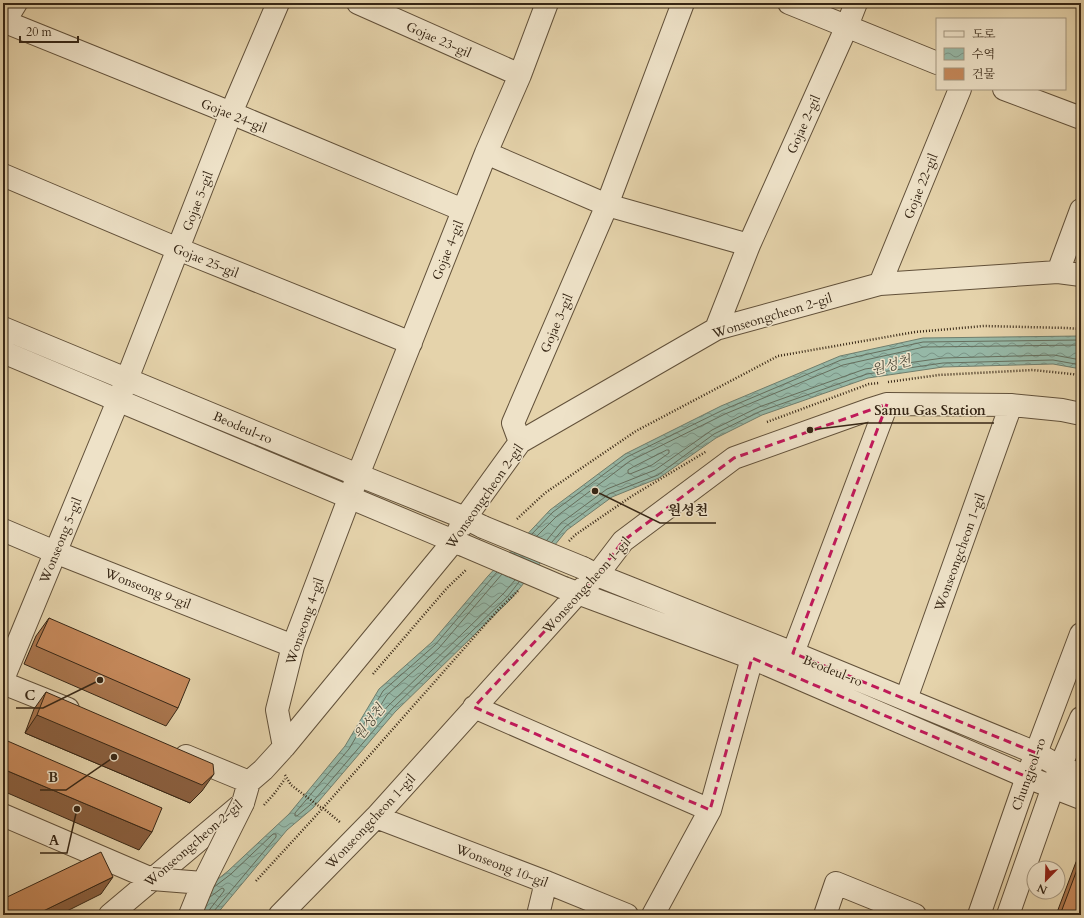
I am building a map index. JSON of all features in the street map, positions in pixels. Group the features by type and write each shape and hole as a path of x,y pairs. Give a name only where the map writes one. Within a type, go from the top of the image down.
{"street":[{"path":"3,22 16,3"},
{"name":"Gojae 5-gil","path":"118,400 232,113 278,3"},
{"name":"Gojae 23-gil","path":"358,3 520,75"},
{"name":"Gojae 4-gil","path":"349,498 486,153 520,75 547,3"},
{"name":"Gojae 3-gil","path":"520,442 512,422 607,205 683,3"},
{"path":"789,3 936,62"},
{"name":"Gojae 2-gil","path":"716,329 749,245 856,3"},
{"name":"Gojae 24-gil","path":"3,22 232,113 463,210"},
{"name":"Gojae 22-gil","path":"880,284 960,90"},
{"path":"1007,90 1081,118"},
{"path":"486,153 607,205 749,245"},
{"name":"Gojae 25-gil","path":"3,175 411,343"},
{"path":"1058,272 1081,210"},
{"name":"Wonseongcheon 2-gil","path":"110,915 243,803 249,782 284,748 458,544 474,522 520,442 716,329 880,284 1058,272 1081,275"},
{"name":"Beodeul-ro","path":"3,328 474,522 590,572 906,699 1036,753 1081,775"},
{"name":"Beodeul-ro","path":"3,352 571,591 752,658 1027,777 1081,798"},
{"name":"Wonseong 5-gil","path":"3,679 118,400"},
{"path":"793,653 887,404"},
{"name":"Wonseongcheon 1-gil","path":"290,913 474,707 571,591 623,541 734,458 887,404 1011,405 1062,410 1081,414"},
{"name":"Wonseongcheon 1-gil","path":"906,699 1011,405"},
{"name":"Wonseong 4-gil","path":"284,748 277,710 293,646 349,498"},
{"name":"Wonseong 9-gil","path":"3,530 293,646"},
{"name":"Chungjeol-ro","path":"980,915 1027,777 1081,634"},
{"path":"653,915 710,810 752,658"},
{"path":"3,683 83,715"},
{"path":"474,707 710,810"},
{"path":"1008,915 1054,787 1060,766 1081,718"},
{"path":"170,750 249,782"},
{"path":"190,915 203,883 243,803"},
{"path":"3,816 152,879 203,883"},
{"name":"Wonseong 10-gil","path":"376,817 546,882 627,915"},
{"path":"538,915 546,882"},
{"path":"825,915 836,883 915,915"}],"path":[{"path":"287,776 291,785 322,808"}],"highlighted area":[{"path":"887,404 793,653 1036,753 1027,777 752,658 710,810 474,707 597,575 623,541 734,458"}],"water":[{"path":"1081,336 1081,369 1053,364 943,367 868,378 762,415 716,438 659,478 612,497 567,530 511,599 395,712 313,808 287,830 216,915 173,915 228,871 289,814 345,746 379,689 432,642 488,576 550,510 625,454 721,406 840,356 923,338"}],"building":[{"path":"49,618 190,679 178,708 36,646"},
{"path":"46,692 213,764 214,774 202,785 37,715"},
{"path":"3,739 162,808 152,832 3,769"},
{"path":"101,852 113,877 35,915 3,915 3,899"},
{"path":"1081,859 1081,915 1060,915"}],"place":[{"name":"Samu Gas Station","path":"810,430"},
{"name":"원성천","path":"595,491"},
{"name":"C","path":"100,680"},
{"name":"B","path":"114,757"},
{"name":"A","path":"77,809"}]}
